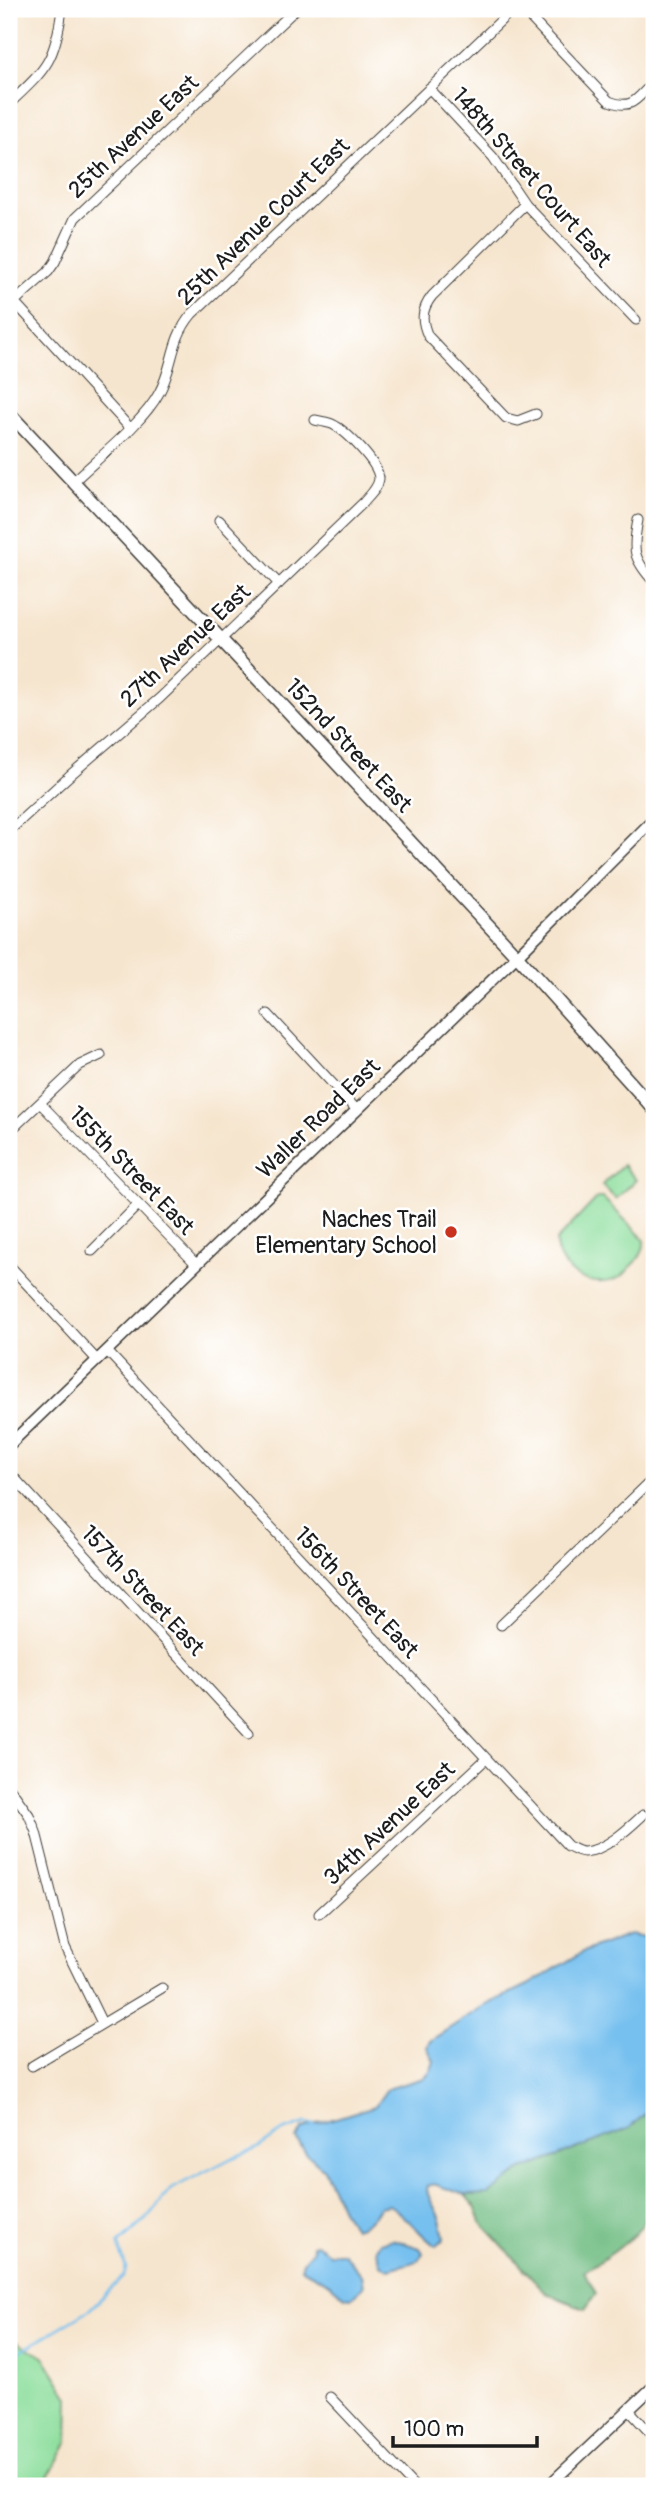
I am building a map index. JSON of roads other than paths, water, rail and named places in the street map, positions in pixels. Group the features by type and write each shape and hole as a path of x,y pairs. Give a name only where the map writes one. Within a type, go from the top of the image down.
{"main road":[{"name":"152nd Street East","path":"9,413 517,956 654,1109"}],"street":[{"path":"9,104 36,80 47,66 62,9"},
{"name":"25th Avenue East","path":"11,299 48,272 75,218 296,9"},
{"name":"25th Avenue Court East","path":"74,482 149,410 160,391 181,328 191,314 513,9"},
{"path":"522,9 609,101 620,105 634,102 654,82"},
{"name":"148th Street Court East","path":"429,88 493,157 525,204 636,320"},
{"path":"525,204 432,296 422,321 428,336 506,418 518,421 536,414"},
{"path":"11,299 130,428"},
{"name":"27th Avenue East","path":"9,831 160,698 364,502 379,481 374,464 344,432 315,419"},
{"path":"219,520 279,584"},
{"path":"638,520 634,551 642,569 654,582"},
{"name":"Waller Road East","path":"9,1445 517,956 654,819"},
{"path":"268,1014 357,1110"},
{"path":"9,1132 80,1065 101,1055"},
{"name":"155th Street East","path":"40,1103 196,1265"},
{"path":"92,1251 138,1205"},
{"path":"9,1265 97,1360"},
{"name":"156th Street East","path":"107,1351 562,1841 584,1852 611,1842 643,1815"},
{"name":"157th Street East","path":"9,1472 249,1733"},
{"path":"501,1625 654,1478"},
{"name":"34th Avenue East","path":"319,1914 486,1759"},
{"path":"9,1787 29,1815 36,1832 65,1947 102,2023"},
{"path":"32,2066 162,1988"},
{"path":"548,2486 654,2386"},
{"path":"330,2397 414,2486"},
{"path":"629,2410 654,2437"}],"water":[{"path":"630,1934 654,1939 654,2105 630,2128 520,2171 489,2194 465,2195 434,2184 427,2187 444,2239 436,2246 389,2205 379,2207 369,2221 354,2228 342,2210 324,2169 306,2153 296,2139 303,2128 375,2106 387,2089 424,2078 434,2061 427,2047 430,2041 482,2007 528,1985 583,1952"},
{"path":"392,2239 420,2248 423,2253 418,2261 389,2269 381,2264 376,2249 380,2243"},
{"path":"316,2244 329,2253 343,2253 362,2275 364,2286 351,2298 345,2297 330,2284 301,2268 313,2249 312,2245"}],"waterway":[{"path":"9,2358 89,2310 124,2276 126,2268 118,2244 146,2219 171,2189 256,2149 283,2131 306,2123 314,2125"}],"place":[{"name":"Naches Trail Elementary School","path":"451,1232"}]}
